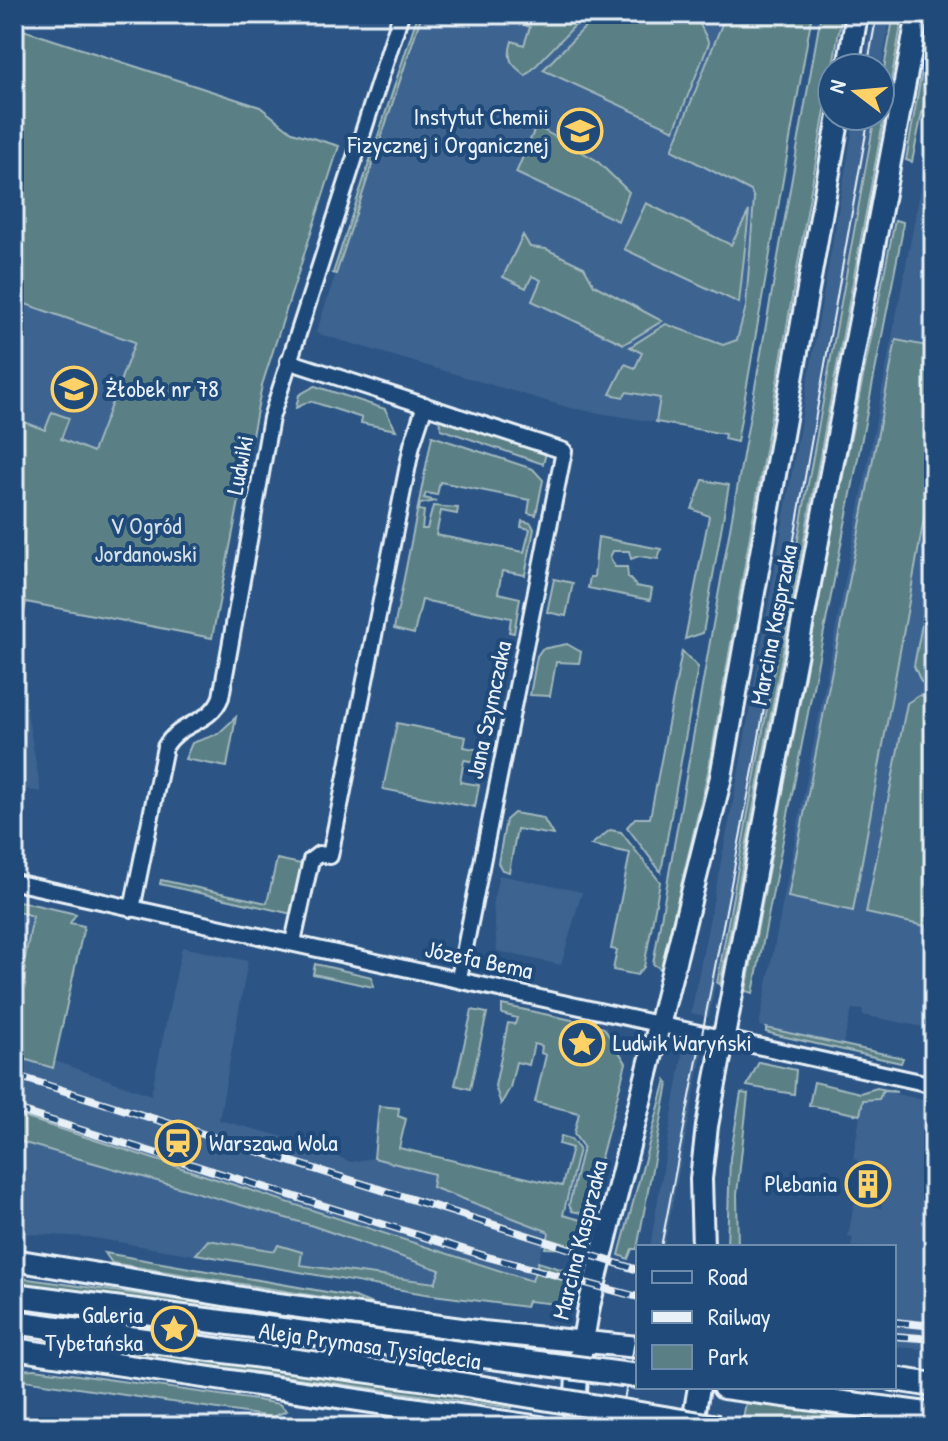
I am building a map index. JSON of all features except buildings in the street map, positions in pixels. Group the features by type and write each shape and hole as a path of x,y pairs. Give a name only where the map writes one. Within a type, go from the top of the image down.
{"main road":[{"path":"851,52 857,14"},
{"name":"Marcina Kasprzaka","path":"703,1245 702,1157 918,14"},
{"name":"Marcina Kasprzaka","path":"574,1427 582,1341 724,763 836,132"},
{"name":"Aleja Prymasa Tysiąclecia","path":"14,1260 278,1304 483,1332 636,1347"},
{"name":"Aleja Prymasa Tysiąclecia","path":"14,1295 636,1376"},
{"name":"Aleja Prymasa Tysiąclecia","path":"14,1322 442,1381 718,1427"},
{"path":"14,1349 540,1427"},
{"path":"896,1379 934,1385"},
{"path":"692,1427 699,1389"},
{"path":"739,1389 934,1415"}],"street":[{"name":"Ludwiki","path":"132,909 165,747 183,726 210,715 221,697 271,418 401,14"},
{"path":"288,361 425,405 412,445 330,856 319,854 311,860 293,942"},
{"name":"Jana Szymczaka","path":"425,405 564,451 459,978"},
{"name":"Józefa Bema","path":"14,882 934,1085"}],"shaded area":[{"name":"Instytut Chemii Fizycznej i Organicznej","path":"422,14 798,14 720,433 570,408 316,333"},
{"path":"873,14 891,14 884,52 866,52"},
{"path":"934,120 934,1029 862,1015 863,1010 852,1009 843,1044 759,1026"},
{"path":"852,132 870,132 709,1017 691,1013 737,781"},
{"name":"Żłobek nr 78","path":"14,300 143,344 119,462 60,439 68,418 53,412 45,430 14,418"},
{"path":"14,666 19,667 41,792 24,789 14,833"},
{"path":"499,875 582,892 561,965 497,951 493,901"},
{"path":"14,911 33,915 14,1017"},
{"path":"182,947 248,961 219,1120 303,1142 351,1162 374,1158 435,1174 433,1188 547,1231 533,1281 444,1254 435,1283 425,1294 88,1237 14,1233 14,1056 52,1067 55,1061 151,1095"},
{"path":"684,1045 703,1049 664,1245 650,1245"},
{"path":"883,1091 934,1102 934,1350 896,1347 896,1245 851,1245 853,1238 848,1237 854,1204 881,1208 886,1178 875,1175 875,1169 857,1166 858,1160 853,1159 863,1099"}],"green space":[{"path":"418,14 422,14 336,274 333,273"},
{"path":"517,14 586,14 526,76 513,65 510,57 512,41 524,45 530,27 514,21"},
{"path":"598,14 695,14 709,43 674,130 543,70"},
{"path":"726,14 812,14 737,442 724,439 725,434 656,422 660,398 627,392 623,397 610,394 625,364 635,368 642,353 630,347 666,324 723,345 737,340 746,306 754,199 751,191 672,150"},
{"path":"821,14 842,14 835,52 816,52 816,132 821,132 709,768 661,969 653,964"},
{"path":"894,14 903,14 896,52 887,52"},
{"path":"932,14 934,55 912,162 906,160"},
{"name":"V Ogród Jordanowski","path":"14,27 260,107 292,132 339,146 262,385 212,638 26,602 19,638 14,644 14,418 45,430 52,412 69,418 61,439 93,452 135,342 14,300"},
{"path":"536,126 596,160 629,192 618,221 516,173"},
{"path":"872,132 881,132 720,984 717,983"},
{"path":"646,203 731,245 749,211 739,303 624,249"},
{"path":"895,220 903,222 902,234 753,993 746,991 833,525"},
{"path":"523,235 530,247 546,249 584,267 594,285 662,321 624,344 532,301 541,280 532,276 526,288 503,277"},
{"path":"896,340 927,346 934,377 934,463 853,911 788,897"},
{"path":"315,386 385,409 396,430 361,423 362,418 310,401 296,408 299,395"},
{"path":"439,417 546,453 543,464 441,429"},
{"path":"432,436 533,469 543,480 536,515 528,513 530,500 440,482 437,495 426,493 424,498 436,501 420,504 419,510 424,511 422,529 427,529 433,506 458,508 457,514 441,511 436,535 524,552 530,529 521,527 522,521 531,523 534,529 525,575 502,571 498,593 520,598 514,633 509,632 511,618 422,600 414,634 394,629"},
{"path":"703,480 729,485 703,633 685,639 709,516 692,509"},
{"path":"598,537 661,549 658,559 639,556 631,559 629,551 613,551 610,557 615,567 627,567 628,577 636,586 652,589 650,600 588,588 590,577 594,577"},
{"path":"554,579 573,583 566,616 547,612"},
{"path":"934,587 934,685 921,682 914,666 928,592"},
{"path":"567,644 581,652 579,663 556,662 550,696 530,695 537,656 542,649"},
{"path":"682,651 698,667 661,872 627,827 635,818 650,818"},
{"path":"920,695 934,699 934,928 866,913 907,703"},
{"path":"236,717 227,767 185,759 192,743 218,734"},
{"path":"397,723 466,737 464,747 480,750 483,763 464,760 460,782 479,785 475,807 383,789"},
{"path":"514,813 543,818 553,835 517,829 509,872 502,870 498,863 506,820"},
{"path":"610,830 621,832 660,882 644,967 637,975 613,970 617,950 611,949 630,853 591,845"},
{"path":"277,859 301,864 292,914 160,884 161,880 267,903"},
{"path":"14,900 76,914 70,923 84,926 53,1068 14,1056 14,1017 33,916 14,911"},
{"path":"315,964 372,977 373,987 313,974"},
{"path":"502,1005 586,1023 576,1038 585,1058 593,1054 596,1046 588,1034 590,1024 604,1028 626,1063 586,1214 572,1211 569,1205 583,1147 574,1134 579,1113 535,1102 546,1055 541,1053 542,1046 534,1044 529,1065 516,1062 510,1088 501,1104 495,1086 508,1023 515,1024 517,1018 502,1014"},
{"path":"472,1010 487,1013 470,1089 455,1085"},
{"path":"766,1028 903,1058 901,1063 777,1035 766,1032"},
{"path":"759,1062 796,1070 794,1094 747,1086"},
{"path":"666,1080 668,1084 638,1245 632,1249 628,1259 619,1255"},
{"path":"814,1082 860,1093 877,1088 897,1092 883,1091 879,1099 863,1100 860,1115 809,1105"},
{"path":"741,1093 748,1094 737,1194 738,1245 727,1245 730,1158"},
{"path":"379,1106 399,1108 398,1116 406,1119 399,1148 562,1186 572,1148 559,1144 561,1136 571,1139 579,1149 563,1215 585,1221 580,1249 545,1248 547,1231 432,1187 434,1174 374,1158"},
{"path":"14,1114 532,1281 538,1262 573,1273 566,1301 557,1304 528,1301 526,1307 425,1294 196,1254 208,1240 275,1251 278,1245 302,1252 300,1265 435,1283 440,1270 310,1225 14,1140"},
{"path":"105,1253 355,1297 377,1306 112,1263"},
{"path":"14,1277 520,1348 520,1351 14,1282"},
{"path":"14,1332 513,1403 512,1408 14,1338"},
{"path":"35,1369 256,1400 279,1404 287,1411 272,1417 17,1379 18,1370"},
{"path":"746,1402 934,1427 802,1427 743,1419"}],"tram line":[{"path":"870,52 877,14"},
{"path":"661,1245 754,765 866,132"},
{"path":"619,1427 636,1336"}],"railway":[{"path":"14,1075 636,1269"},
{"path":"14,1109 488,1257 636,1296"},
{"path":"896,1322 934,1326"},
{"path":"896,1336 934,1339"}],"place":[{"name":"Instytut Chemii Fizycznej i Organicznej","path":"580,131"},
{"name":"Żłobek nr 78","path":"74,389"},
{"name":"Ludwik Waryński","path":"582,1043"},
{"name":"Warszawa Wola","path":"178,1143"},
{"name":"Plebania","path":"868,1184"},
{"name":"Galeria Tybetańska","path":"174,1329"}]}
